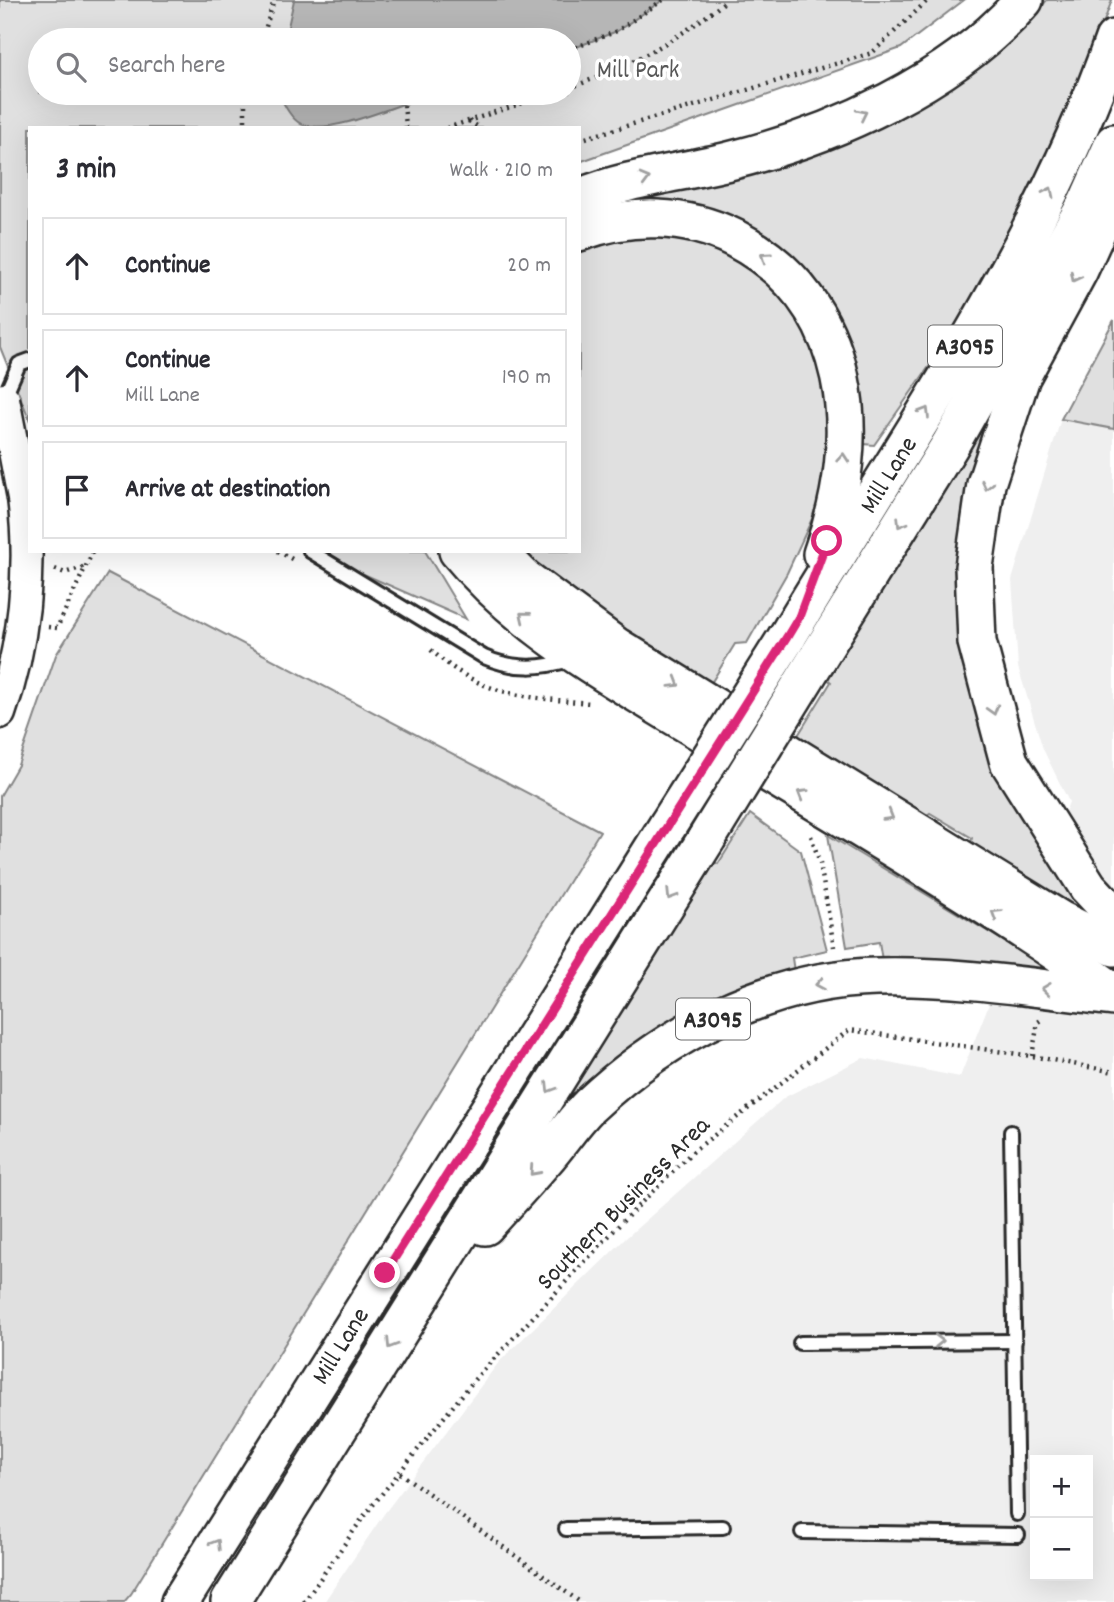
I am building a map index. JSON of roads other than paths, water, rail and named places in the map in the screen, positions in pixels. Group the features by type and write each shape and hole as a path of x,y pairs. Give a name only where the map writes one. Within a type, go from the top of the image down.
{"main road":[{"path":"581,197 660,174 762,153 833,128 932,75 990,34 1024,0"},
{"name":"Mill Lane","path":"180,1602 793,627 1006,276 1075,139 1114,39"},
{"name":"Mill Lane","path":"230,1602 956,434 1087,203 1114,143"},
{"name":"A3095","path":"1114,192 1078,272 1021,377 986,484 974,567 976,642 1009,762 1088,887 1114,915"},
{"name":"A3095","path":"581,231 595,226 641,219 688,222 712,228 771,261 791,278 818,314 840,375 844,460 838,502 793,627"},
{"name":"A3095","path":"459,553 503,600 578,657 1059,953 1114,995"},
{"path":"499,553 532,584 617,647 1049,913 1114,947"},
{"name":"A3095","path":"420,1298 587,1108 662,1047 739,1007 807,986 875,977 968,979 1114,995"}],"street":[{"path":"0,713 13,668 21,623 26,555 23,498 2,392"}],"lane":[{"path":"2,392 19,364 28,361"},
{"path":"313,553 484,657 505,666 548,667 617,647"},
{"path":"1011,1132 1017,1514"},
{"path":"800,1343 1015,1341"},
{"path":"566,1528 723,1527"},
{"path":"802,1532 1018,1535"}],"park label":[{"name":"Mill Park","path":"638,68"}]}
